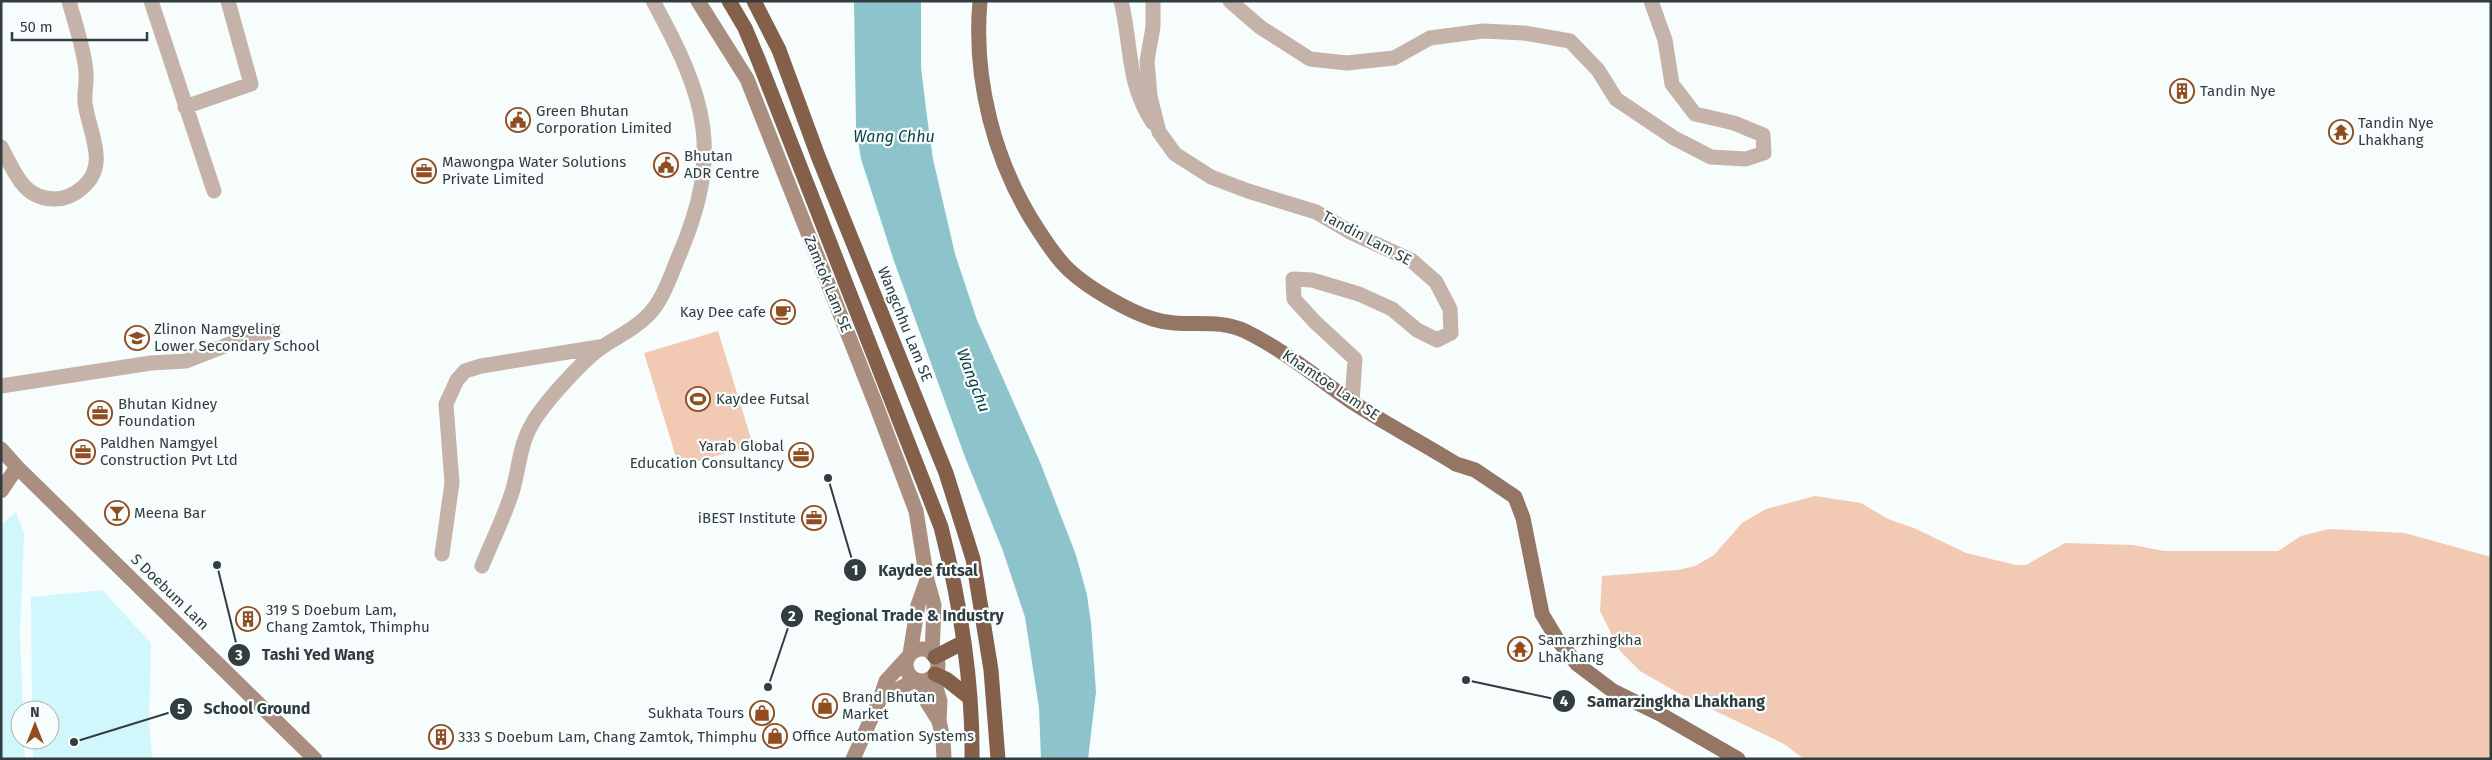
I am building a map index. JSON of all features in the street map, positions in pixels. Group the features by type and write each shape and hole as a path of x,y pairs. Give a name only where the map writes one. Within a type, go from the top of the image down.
{"highway":[{"path":"729,1 745,28 758,59 941,526 964,642 970,698 972,759"},
{"name":"Wangchhu Lam SE","path":"754,1 778,50 818,156 946,473 973,559 991,670 998,759"},
{"path":"934,655 964,642"},
{"path":"926,678 952,683 970,698"}],"main road":[{"name":"Zamtok Lam SE","path":"698,1 747,79 873,396 916,511 927,580 934,605 934,655"},
{"name":"Khamtoe Lam SE","path":"980,1 982,78 1002,159 1024,208 1046,243 1068,269 1092,288 1153,319 1182,324 1211,322 1233,326 1247,332 1282,352 1352,402 1456,464 1475,470 1514,497 1523,518 1542,614 1557,639 1577,664 1613,691 1660,714 1738,759"},
{"name":"S Doebum Lam","path":"1,449 17,467 315,759"},
{"path":"1,491 17,467"},
{"name":"Zamtok Lam SE","path":"909,656 918,605 927,580"},
{"path":"853,759 886,681 909,656 919,650 934,655 938,665 926,678 880,699"},
{"path":"909,656 908,673 926,678"},
{"path":"926,678 926,702 939,721 943,738 944,759"}],"street":[{"path":"1,147 23,187 34,194 54,200 72,196 93,179 98,158 85,102 86,73 82,50 70,1"},
{"path":"151,1 214,191"},
{"path":"185,107 251,84 228,1"},
{"path":"482,566 512,491 524,442 532,423 586,359 647,317 664,291 685,244 704,177 706,143 700,105 690,74 654,1"},
{"path":"1121,1 1136,91 1141,104 1159,132"},
{"name":"Tandin Lam SE","path":"1153,1 1153,27 1148,61 1150,96 1159,132 1175,154 1211,177 1248,191 1316,212 1352,233 1411,260 1436,282 1450,309 1451,333 1437,340 1417,330 1392,309 1376,302 1312,280 1293,279 1294,299 1314,322 1355,359 1352,402"},
{"path":"1230,1 1260,27 1310,58 1319,60 1348,63 1394,58 1430,38 1483,31 1524,33 1570,41 1598,70 1616,98 1674,138 1711,157 1746,159 1764,153 1763,136 1734,123 1696,114 1672,84 1666,40 1651,1"},
{"path":"1,386 151,363 186,361 245,338 274,330"},
{"path":"442,554 452,483 446,404 456,380 465,371 481,366 603,346"}],"shaded area":[{"name":"Kaydee Futsal","path":"718,331 753,445 679,467 644,353"},
{"path":"1815,496 1861,503 1888,519 1914,528 1966,553 2016,565 2026,565 2065,543 2133,545 2164,551 2278,551 2301,536 2329,529 2405,533 2491,557 2491,759 1804,759 1784,744 1680,694 1640,671 1620,651 1600,611 1602,576 1678,570 1695,566 1714,555 1742,523 1766,509"},
{"path":"16,512 24,534 20,634 23,700 10,700 10,750 25,750 25,759 1,759 1,525"},
{"path":"102,590 151,643 149,721 152,759 33,759 33,750 60,750 60,700 32,700 31,597"}],"water":[{"name":"Wang Chhu","path":"854,1 921,1 921,67 926,109 933,159 955,254 977,320 1040,462 1076,555 1087,595 1096,692 1088,759 1041,759 1039,708 1025,617 1003,551 965,457 894,261 861,159 856,127"}],"place":[{"name":"Tandin Nye","path":"2182,91"},
{"name":"Green Bhutan Corporation Limited","path":"518,120"},
{"name":"Tandin Nye Lhakhang","path":"2341,132"},
{"name":"Bhutan ADR Centre","path":"666,165"},
{"name":"Mawongpa Water Solutions Private Limited","path":"424,171"},
{"name":"Kay Dee cafe","path":"783,312"},
{"name":"Zlinon Namgyeling Lower Secondary School","path":"137,338"},
{"name":"Kaydee Futsal","path":"698,399"},
{"name":"Bhutan Kidney Foundation","path":"100,413"},
{"name":"Paldhen Namgyel Construction Pvt Ltd","path":"83,452"},
{"name":"Yarab Global Education Consultancy","path":"801,455"},
{"name":"Kaydee futsal","path":"828,478"},
{"name":"Meena Bar","path":"117,513"},
{"name":"iBEST Institute","path":"814,518"},
{"name":"Tashi Yed Wang","path":"217,565"},
{"name":"319 S Doebum Lam, Chang Zamtok, Thimphu","path":"248,619"},
{"name":"Samarzhingkha Lhakhang","path":"1520,649"},
{"name":"Samarzingkha Lhakhang","path":"1466,680"},
{"name":"Regional Trade & Industry","path":"768,687"},
{"name":"Brand Bhutan Market","path":"825,706"},
{"name":"Sukhata Tours","path":"762,713"},
{"name":"Office Automation Systems","path":"775,736"},
{"name":"333 S Doebum Lam, Chang Zamtok, Thimphu","path":"441,737"},
{"name":"School Ground","path":"74,742"}],"water label":[{"name":"Wangchu","path":"974,380"}]}
